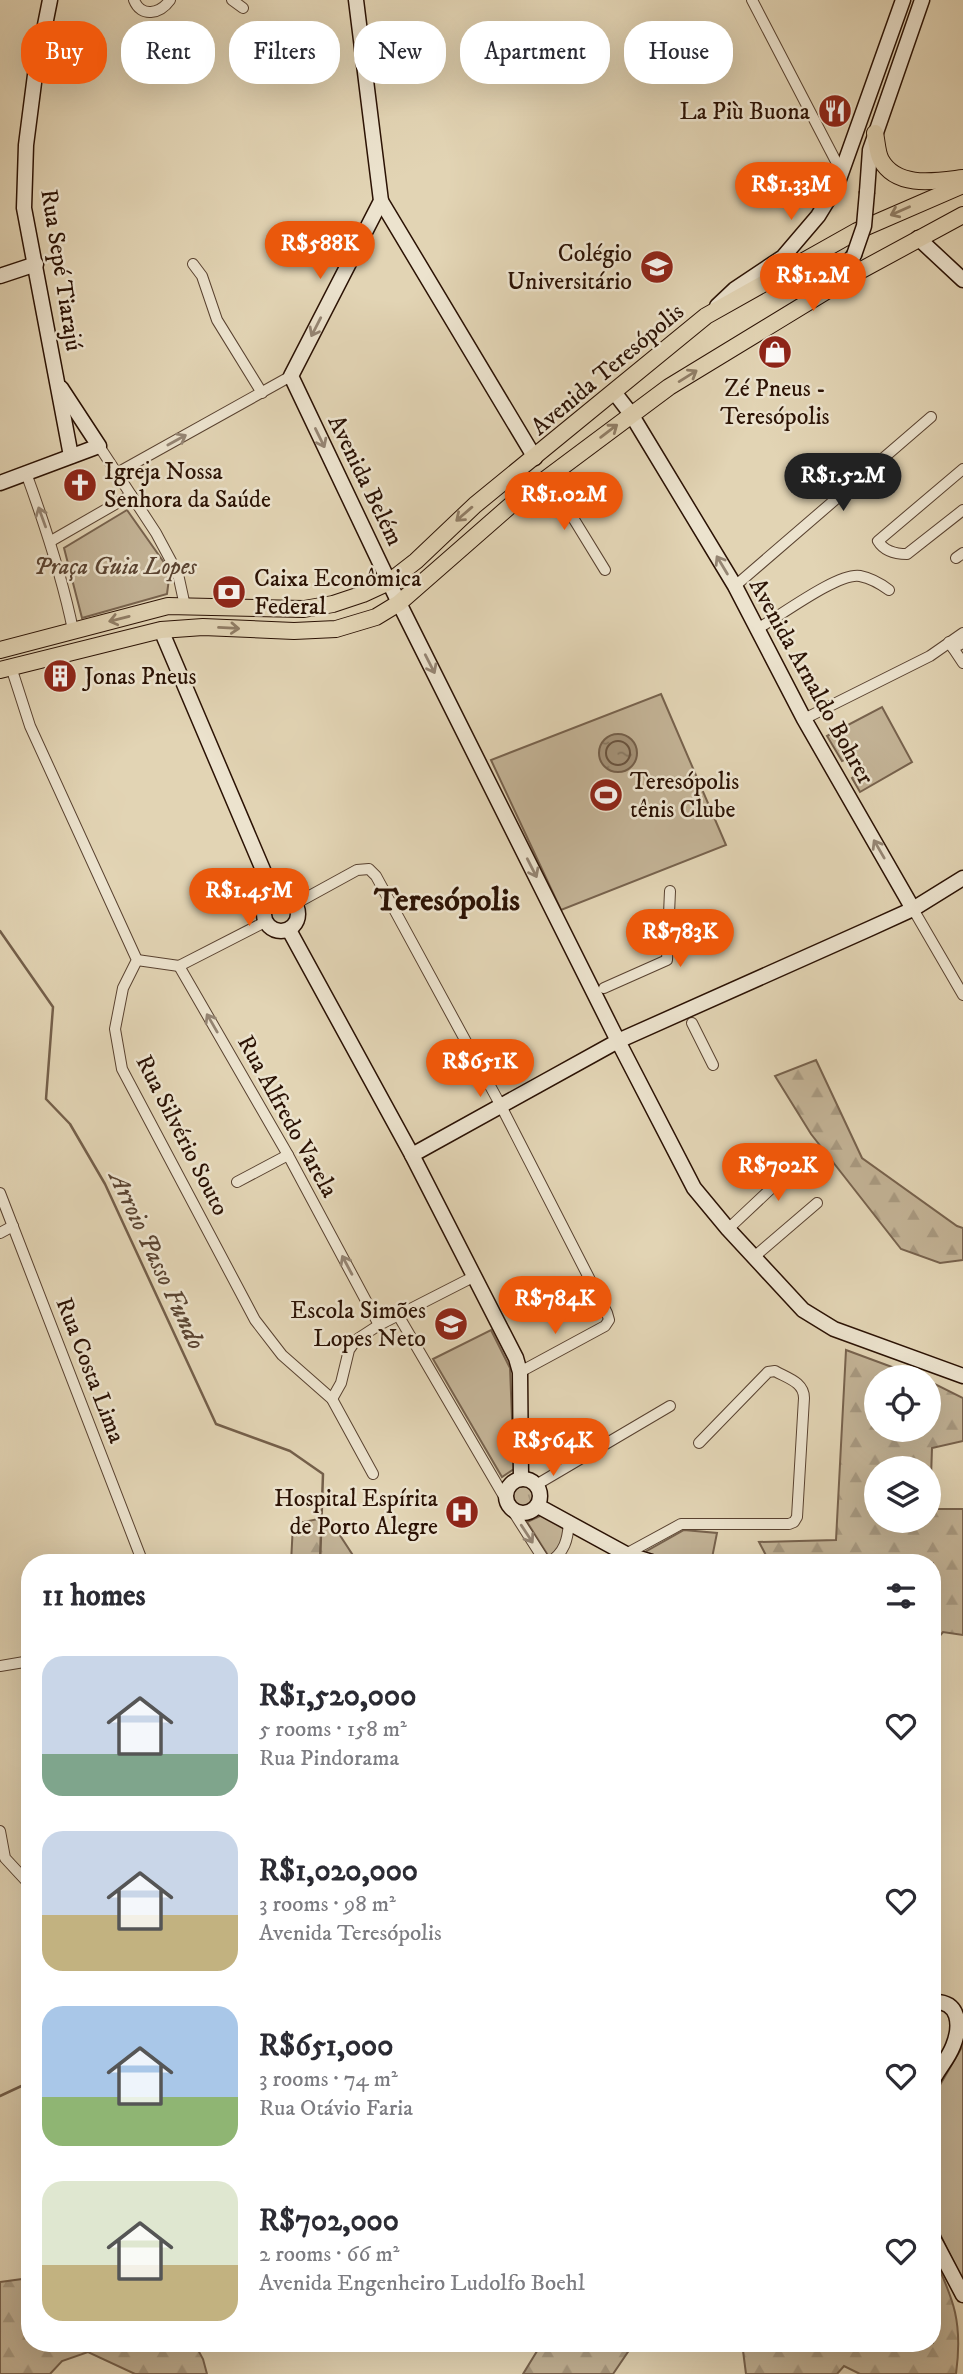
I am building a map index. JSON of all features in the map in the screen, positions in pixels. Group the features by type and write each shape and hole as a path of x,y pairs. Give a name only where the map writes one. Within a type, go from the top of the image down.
{"main road":[{"path":"875,133 880,159 889,171 901,179 938,181 963,178"},
{"path":"706,316 857,231 963,185"},
{"path":"765,327 918,237 963,215"},
{"name":"Avenida Teresópolis","path":"0,650 168,606 304,609 355,597 389,582 416,561 475,505 706,316"},
{"name":"Avenida Teresópolis","path":"5,669 180,627 294,631 336,629 376,617 399,603 471,537 631,414 765,327"}],"street":[{"name":"Rua Sepé Tiarajú","path":"50,0 35,75 26,145 24,208 71,457"},
{"path":"136,4 145,12 154,12 164,8 170,0"},
{"path":"232,0 243,8"},
{"path":"356,0 381,201 535,458"},
{"path":"752,0 842,157"},
{"name":"Avenida Teresópolis","path":"706,316 735,289 783,257 818,216 842,174 842,157 903,0"},
{"name":"Avenida Teresópolis","path":"765,327 840,271 854,255 864,226 870,150 922,0"},
{"path":"117,472 291,376 381,201"},
{"path":"918,237 963,280"},
{"path":"0,276 36,264"},
{"path":"193,264 202,276 216,320 262,393"},
{"name":"Avenida Belém","path":"291,376 399,603 618,1041 695,1188 803,1310 834,1329 963,1376"},
{"name":"Rua Sepé Tiarajú","path":"57,381 131,495"},
{"name":"Avenida Arnaldo Bohrer","path":"614,392 631,414 735,586 804,719 963,995"},
{"path":"735,586 931,417"},
{"path":"0,483 99,446"},
{"path":"963,469 878,541 889,551 907,554 963,510"},
{"path":"26,473 51,541 73,630"},
{"path":"548,477 605,570"},
{"path":"51,541 131,495 178,574 186,606"},
{"path":"757,629 822,588 844,578 858,575 889,590"},
{"path":"161,630 275,898"},
{"path":"951,645 963,633"},
{"path":"804,719 951,645 963,642"},
{"path":"951,645 963,663"},
{"path":"5,669 137,960 179,966 265,922"},
{"path":"295,904 357,870 369,869 376,876 501,1107 607,1313 609,1320 605,1326 520,1372"},
{"path":"412,1155 618,1041 913,909 963,878"},
{"path":"604,988 667,960 670,891"},
{"path":"275,898 289,899 295,904 298,913 296,923 289,930 280,932 271,929 265,922 264,908 275,898"},
{"path":"289,930 412,1155 516,1358 520,1372 521,1479"},
{"name":"Rua Silvério Souto","path":"137,960 123,988 115,1029 122,1069 255,1320 282,1355 332,1399 373,1474"},
{"name":"Rua Alfredo Varela","path":"179,966 288,1155 379,1325"},
{"path":"692,1023 713,1065"},
{"path":"237,1182 288,1155"},
{"path":"728,1228 795,1166"},
{"name":"Rua Costa Lima","path":"0,1193 140,1554"},
{"path":"754,1257 817,1203"},
{"path":"0,1233 13,1226"},
{"path":"332,1399 341,1384 349,1350 356,1340 379,1325 475,1276"},
{"path":"398,1315 509,1506 541,1554"},
{"path":"538,1506 626,1554 681,1524 794,1522 797,1517 804,1398 804,1390 800,1385 775,1371 768,1372 699,1443"},
{"path":"536,1485 670,1406"},
{"path":"521,1479 536,1485 541,1495 534,1510 523,1513 509,1506 507,1500 508,1489 521,1479"},
{"path":"560,1554 564,1548 569,1521"},
{"path":"0,1666 21,1662"},
{"path":"0,1831 3,1859 21,1876"},
{"path":"941,2001 953,2007 958,2016 954,2044 941,2066"},
{"path":"941,2253 963,2295"}],"green space":[{"name":"Praça Guia Lopes","path":"127,510 170,571 167,594 82,618 64,548"},
{"name":"Teresópolis tênis Clube","path":"661,694 726,845 561,910 491,760"},
{"path":"882,707 912,762 860,792 852,778 856,775 847,759 842,761 827,736"},
{"path":"816,1060 862,1158 963,1228 963,1260 940,1263 901,1249 811,1134 775,1076"},
{"path":"491,1330 510,1368 514,1469 502,1477 433,1359"},
{"path":"846,1350 887,1365 864,1365 864,1442 941,1442 941,1387 963,1398 963,1441 932,1448 932,1456 864,1456 864,1533 941,1533 941,1509 963,1509 963,1635 943,1632 941,1634 941,1554 765,1554 759,1542 836,1540"},
{"path":"523,1482 533,1486 537,1496 533,1506 523,1510 513,1506 509,1496 513,1486"},
{"path":"542,1515 564,1525 564,1534 556,1551 547,1554 527,1522"},
{"path":"328,1517 352,1554 291,1554 293,1524"},
{"path":"684,1530 717,1533 713,1554 645,1552"},
{"path":"963,2037 963,2281 941,2236 941,2083 962,2047"},
{"path":"941,2273 955,2312 958,2340 956,2374 860,2374 844,2366 837,2374 746,2374 743,2352 941,2352"},
{"path":"21,2279 21,2352 88,2352 62,2361 50,2374 0,2374 0,2282"},
{"path":"88,2352 199,2352 207,2374 135,2374"},
{"path":"536,2352 628,2352 613,2374 523,2374"}],"water":[{"path":"618,734 632,739 637,753 632,767 618,772 604,767 599,753 604,739"}],"waterway":[{"name":"Arroio Passo Fundo","path":"0,931 53,1007 46,1099 70,1124 105,1184 216,1424 290,1451 323,1474 320,1554"},
{"path":"0,2096 21,2086"}],"place":[{"name":"La Più Buona","path":"835,111"},
{"name":"Colégio Universitário","path":"657,267"},
{"name":"Zé Pneus - Teresópolis","path":"775,352"},
{"name":"Igreja Nossa Senhora da Saúde","path":"80,485"},
{"name":"Caixa Econômica Federal","path":"229,592"},
{"name":"Jonas Pneus","path":"60,676"},
{"name":"Teresópolis tênis Clube","path":"606,795"},
{"name":"Escola Simões Lopes Neto","path":"451,1324"},
{"name":"Hospital Espírita de Porto Alegre","path":"462,1512"}],"district":[{"name":"Teresópolis","path":"447,899"}]}
